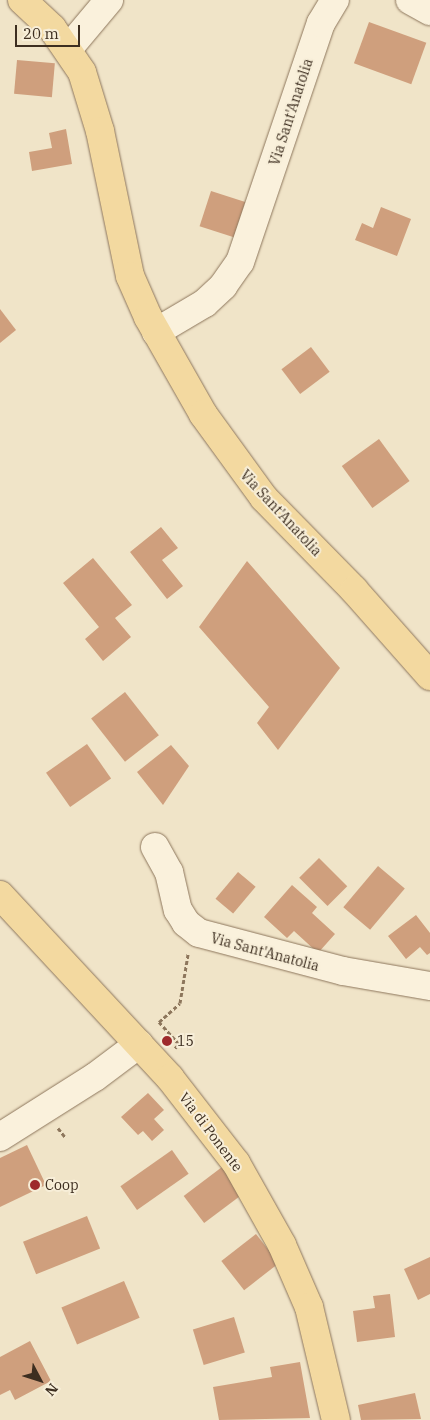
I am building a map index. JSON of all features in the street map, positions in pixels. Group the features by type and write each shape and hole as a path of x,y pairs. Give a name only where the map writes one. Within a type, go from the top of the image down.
{"main road":[{"name":"Via Sant'Anatolia","path":"22,0 52,28 82,72 95,112 125,260 141,304 207,420 242,471 264,498 411,652 430,676"},
{"name":"Via di Ponente","path":"0,895 148,1054 223,1144 282,1245 310,1307 336,1420"}],"street":[{"path":"68,50 108,0"},
{"name":"Via Sant'Anatolia","path":"156,332 205,303 223,286 240,262 321,23 334,0"},
{"path":"410,0 430,11"},
{"name":"Via Sant'Anatolia","path":"155,847 169,872 178,910 191,928 208,938 302,962 430,986"},
{"path":"0,1137 88,1082 148,1054"}],"path":[{"path":"148,1054 180,1044 159,1022 180,1003 191,928"}],"building":[{"path":"369,22 426,43 411,84 354,63"},
{"path":"17,60 55,63 52,97 14,94"},
{"path":"66,129 72,164 32,171 29,152 52,148 49,133"},
{"path":"211,191 245,202 234,237 200,226"},
{"path":"381,207 411,219 397,256 355,240 362,223 373,228"},
{"path":"0,309 16,330 0,343"},
{"path":"311,347 330,372 300,394 281,369"},
{"path":"379,439 410,481 372,508 342,466"},
{"path":"161,527 178,548 162,560 183,586 167,599 130,552"},
{"path":"93,558 132,605 115,618 131,637 103,661 85,639 99,627 63,583"},
{"path":"247,561 340,668 278,750 257,723 269,707 199,627"},
{"path":"125,692 159,735 125,762 91,718"},
{"path":"87,744 111,778 70,807 46,773"},
{"path":"171,745 189,766 163,805 137,772"},
{"path":"319,858 347,886 327,906 299,878"},
{"path":"378,866 405,888 370,930 343,907"},
{"path":"238,872 256,887 233,914 216,899"},
{"path":"292,885 317,907 312,913 335,934 318,953 294,931 287,938 264,917"},
{"path":"416,915 430,933 430,953 427,955 420,947 406,959 388,936"},
{"path":"148,1093 164,1110 154,1119 164,1130 152,1141 143,1131 138,1135 121,1117"},
{"path":"27,1145 46,1185 0,1207 0,1158"},
{"path":"172,1150 189,1174 137,1210 120,1186"},
{"path":"226,1164 246,1191 204,1223 184,1196"},
{"path":"87,1216 100,1248 36,1274 23,1242"},
{"path":"256,1234 279,1263 244,1290 221,1261"},
{"path":"430,1257 430,1294 418,1300 404,1269"},
{"path":"124,1281 140,1318 77,1344 61,1308"},
{"path":"390,1294 395,1337 357,1342 353,1311 375,1308 373,1296"},
{"path":"234,1317 245,1352 204,1365 193,1330"},
{"path":"30,1341 51,1381 15,1400 10,1390 0,1395 0,1357"},
{"path":"300,1362 310,1418 219,1420 213,1387 272,1377 270,1367"},
{"path":"415,1393 421,1419 361,1420 358,1405"}],"place":[{"name":"15","path":"167,1041"},
{"name":"Coop","path":"35,1185"}]}
